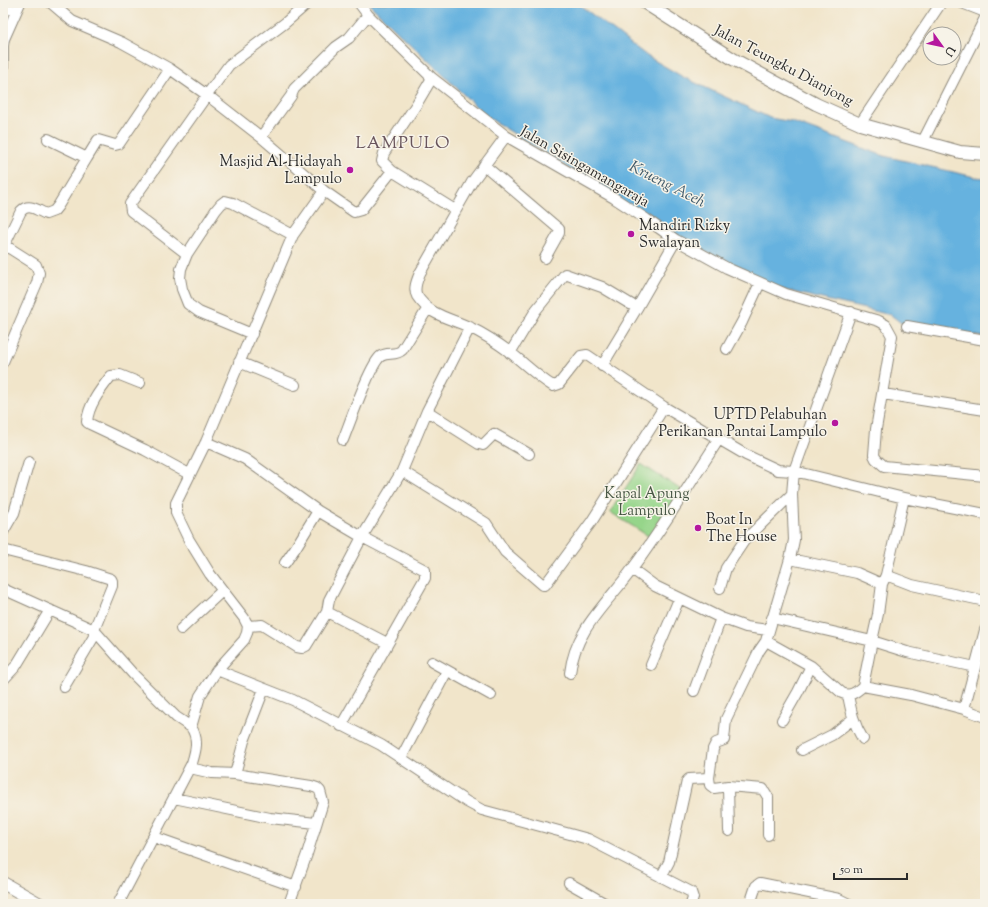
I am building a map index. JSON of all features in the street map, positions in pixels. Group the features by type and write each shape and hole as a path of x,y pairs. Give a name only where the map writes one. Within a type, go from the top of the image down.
{"street":[{"path":"51,3 72,21 121,42 170,69 207,95 324,190 354,212 361,210 392,171"},
{"path":"187,254 131,211 129,207 229,65 285,23 308,3"},
{"name":"Jalan Sisingamangaraja","path":"359,3 368,15 432,78 506,136 614,198 646,218 676,240 727,268 786,294 851,312 879,321 886,325 892,336 876,430 874,455 876,459 884,466 985,476"},
{"name":"Jalan Teungku Dianjong","path":"645,3 733,59 816,104 860,124 960,152 985,154"},
{"path":"860,124 941,3"},
{"path":"962,3 985,12"},
{"path":"3,6 18,8 8,29 3,46 3,88"},
{"path":"260,137 291,96 294,89 336,47 349,38 368,15"},
{"path":"923,141 985,18"},
{"path":"3,362 37,283 39,273 36,266 4,244 21,211 30,207 46,214 54,211 98,140 115,145 119,144 170,69"},
{"path":"432,78 382,157 384,163 392,171 455,210"},
{"path":"506,136 484,165 455,210 423,266 415,288 416,294 428,308 438,315 470,327 510,353 553,386 559,384 583,355 587,355 664,407 746,455 778,470 794,471 904,498 985,514"},
{"path":"48,139 87,158"},
{"path":"484,165 559,228 559,233 545,258"},
{"path":"191,727 200,696 217,670 244,640 248,626 244,618 222,591 188,540 176,513 176,503 206,442 293,236 324,190"},
{"path":"252,334 199,312 188,304 182,289 180,278 181,269 187,254 216,210 225,201 232,203 293,236"},
{"path":"602,366 676,240"},
{"path":"510,353 536,310 565,274 602,286 637,308"},
{"path":"727,349 742,322 760,283"},
{"path":"343,440 368,377 378,359 381,356 396,354 402,350 428,308"},
{"path":"768,834 768,797 763,789 728,786 714,788 710,785 709,778 713,749 716,743 724,740 726,719 756,657 766,641 790,559 794,540 792,494 794,471 851,312"},
{"path":"907,326 985,340"},
{"path":"248,626 262,625 297,647 302,648 306,646 327,612 329,600 362,537 402,471 427,411 470,327"},
{"path":"239,362 295,385"},
{"path":"140,383 120,375 111,376 103,386 90,410 87,422 145,450 189,474"},
{"path":"883,394 985,410"},
{"path":"402,471 486,523 505,552 542,585 545,585 592,521 664,407"},
{"path":"427,411 479,444 485,444 494,434 529,454"},
{"path":"570,673 572,658 583,634 607,599 632,569 676,507 719,438"},
{"path":"206,442 244,459 318,511 362,537 425,570 425,578 341,726"},
{"path":"3,532 14,513 29,462"},
{"path":"720,588 726,568 744,541 792,494"},
{"path":"766,641 811,666 842,693 852,695 863,686 884,580 904,498"},
{"path":"285,563 318,511"},
{"path":"3,550 86,571 111,579 112,581 112,586 95,632 64,687"},
{"path":"790,559 884,580 912,584 985,601"},
{"path":"632,569 655,586 720,618 746,627 768,630"},
{"path":"3,589 95,632 132,674 176,717 191,727 195,733 197,742 190,768 118,904"},
{"path":"180,629 222,591"},
{"path":"651,665 679,599"},
{"path":"3,680 16,666 50,610"},
{"path":"327,612 387,643"},
{"path":"694,691 720,618"},
{"path":"772,618 872,641 907,652 975,667"},
{"path":"964,709 985,633"},
{"path":"432,662 491,695"},
{"path":"782,720 811,666"},
{"path":"217,670 293,700 341,726 381,745 474,806 495,814 588,839 691,892 693,898 691,904"},
{"path":"401,758 447,671"},
{"path":"863,686 911,695 964,709 985,718"},
{"path":"234,774 246,735 264,689"},
{"path":"848,695 853,719 857,730 863,739"},
{"path":"802,750 832,735 853,719"},
{"path":"190,768 212,773 234,774 317,788 322,796 322,802 296,887 289,904"},
{"path":"661,877 669,862 687,781 689,779 709,778"},
{"path":"728,786 729,831"},
{"path":"174,798 270,818 316,823"},
{"path":"154,837 296,887"},
{"path":"3,882 40,904"},
{"path":"569,883 606,904"},
{"path":"750,904 756,886 760,883 839,899 849,904"}],"green space":[{"name":"Kapal Apung Lampulo","path":"641,464 683,491 653,539 610,512"}],"water":[{"name":"Krueng Aceh","path":"368,3 577,3 647,56 683,77 770,118 792,122 884,156 985,178 985,337 901,323 891,315 775,288 682,240 486,116"}],"place":[{"name":"Masjid Al-Hidayah Lampulo","path":"350,170"},
{"name":"Mandiri Rizky Swalayan","path":"631,234"},
{"name":"UPTD Pelabuhan Perikanan Pantai Lampulo","path":"835,423"},
{"name":"Boat In The House","path":"698,528"}],"district":[{"name":"LAMPULO","path":"403,142"}]}
